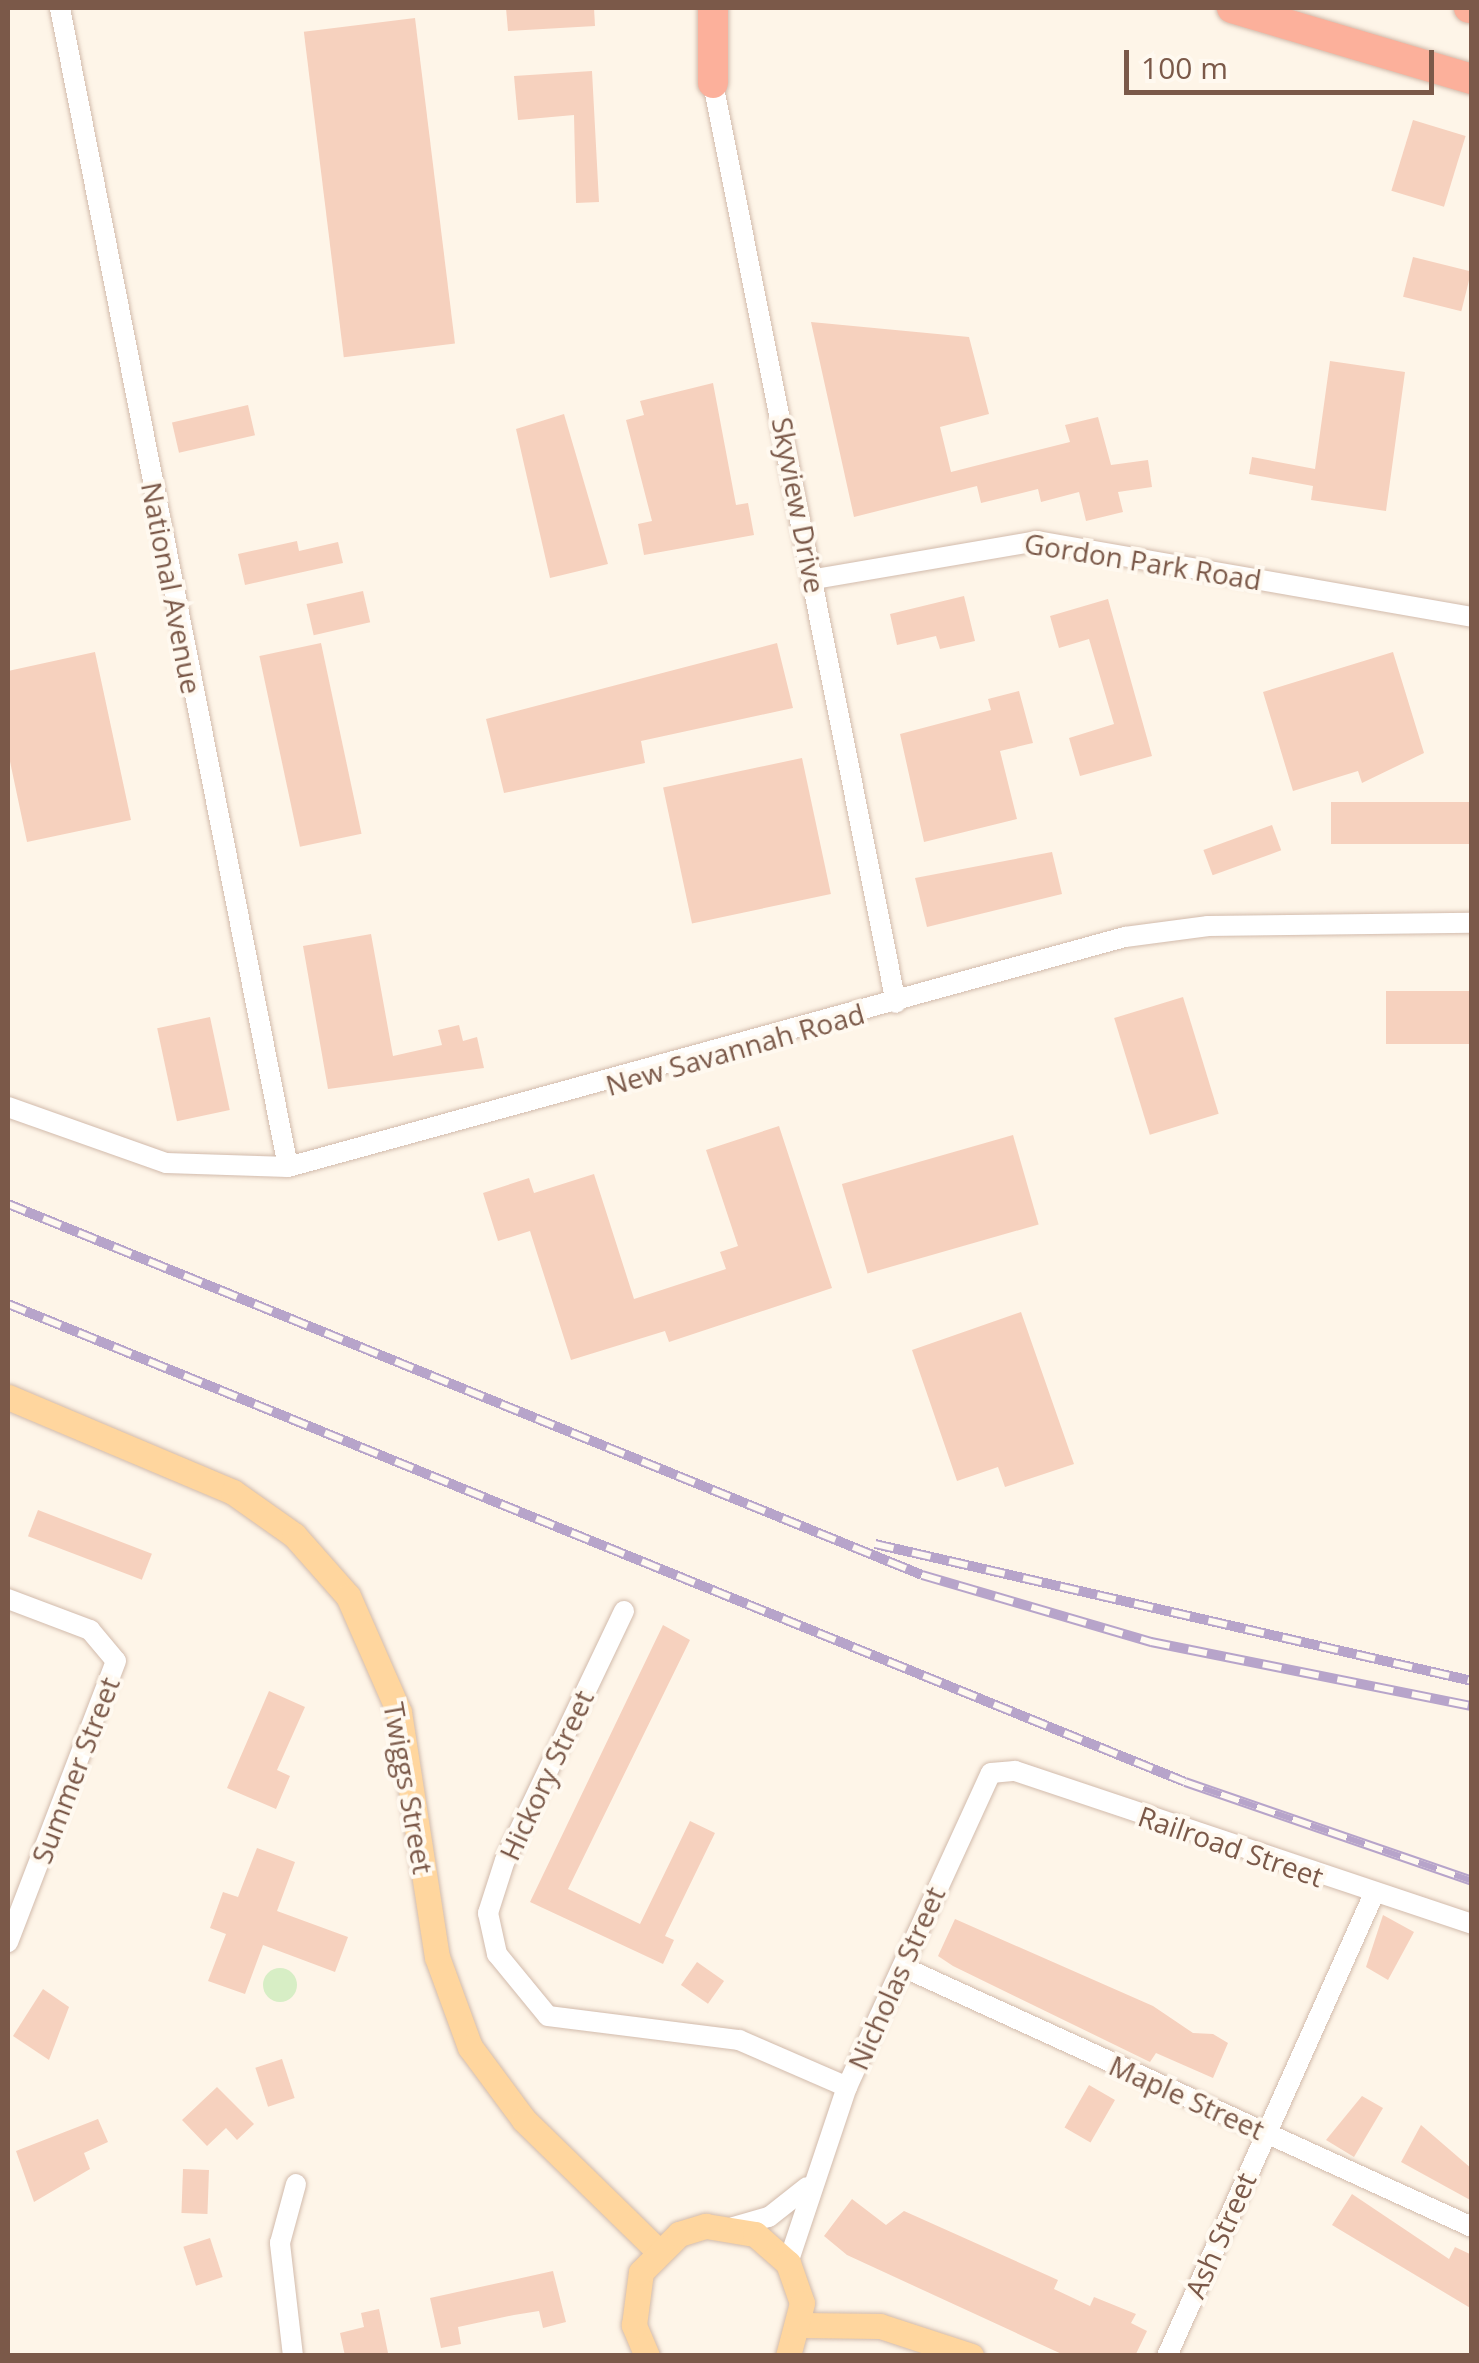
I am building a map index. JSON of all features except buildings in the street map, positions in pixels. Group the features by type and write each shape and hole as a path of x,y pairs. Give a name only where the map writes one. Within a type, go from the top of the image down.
{"highway":[{"path":"713,83 714,8"},
{"path":"1232,8 1472,79"}],"main road":[{"name":"Twiggs Street","path":"8,1397 233,1492 294,1535 348,1596 399,1712 438,1957 470,2047 524,2120 658,2250"},
{"path":"641,2354 633,2298 658,2250 680,2234 734,2227 788,2263 801,2325 788,2356"},
{"path":"801,2325 880,2326 971,2356"}],"street":[{"name":"National Avenue","path":"60,8 288,1167"},
{"name":"Skyview Drive","path":"699,8 896,1003"},
{"name":"Gordon Park Road","path":"814,579 1037,541 1472,617"},
{"name":"New Savannah Road","path":"8,1107 166,1163 288,1167 1170,929 1472,923"},
{"name":"Summer Street","path":"8,1598 90,1630 113,1654 113,1680 8,1942"},
{"name":"Hickory Street","path":"624,1611 505,1860 488,1913 493,1943 548,2016 739,2040 847,2087"},
{"name":"Railroad Street","path":"991,1773 1014,1771 1373,1896 1472,1924"},
{"name":"Nicholas Street","path":"788,2263 808,2186 847,2087 991,1773"},
{"name":"Ash Street","path":"1167,2356 1373,1896"},
{"name":"Maple Street","path":"902,1968 1472,2227"},
{"path":"293,2356 280,2243 296,2184"},
{"path":"734,2227 770,2216 808,2186"}],"green space":[{"path":"280,1968 292,1973 297,1985 292,1997 280,2002 268,1997 263,1985 268,1973"}],"railway":[{"path":"8,1204 922,1575 1151,1642 1472,1706"},
{"path":"8,1304 1185,1782 1472,1881"},
{"path":"875,1544 1472,1681"}]}
